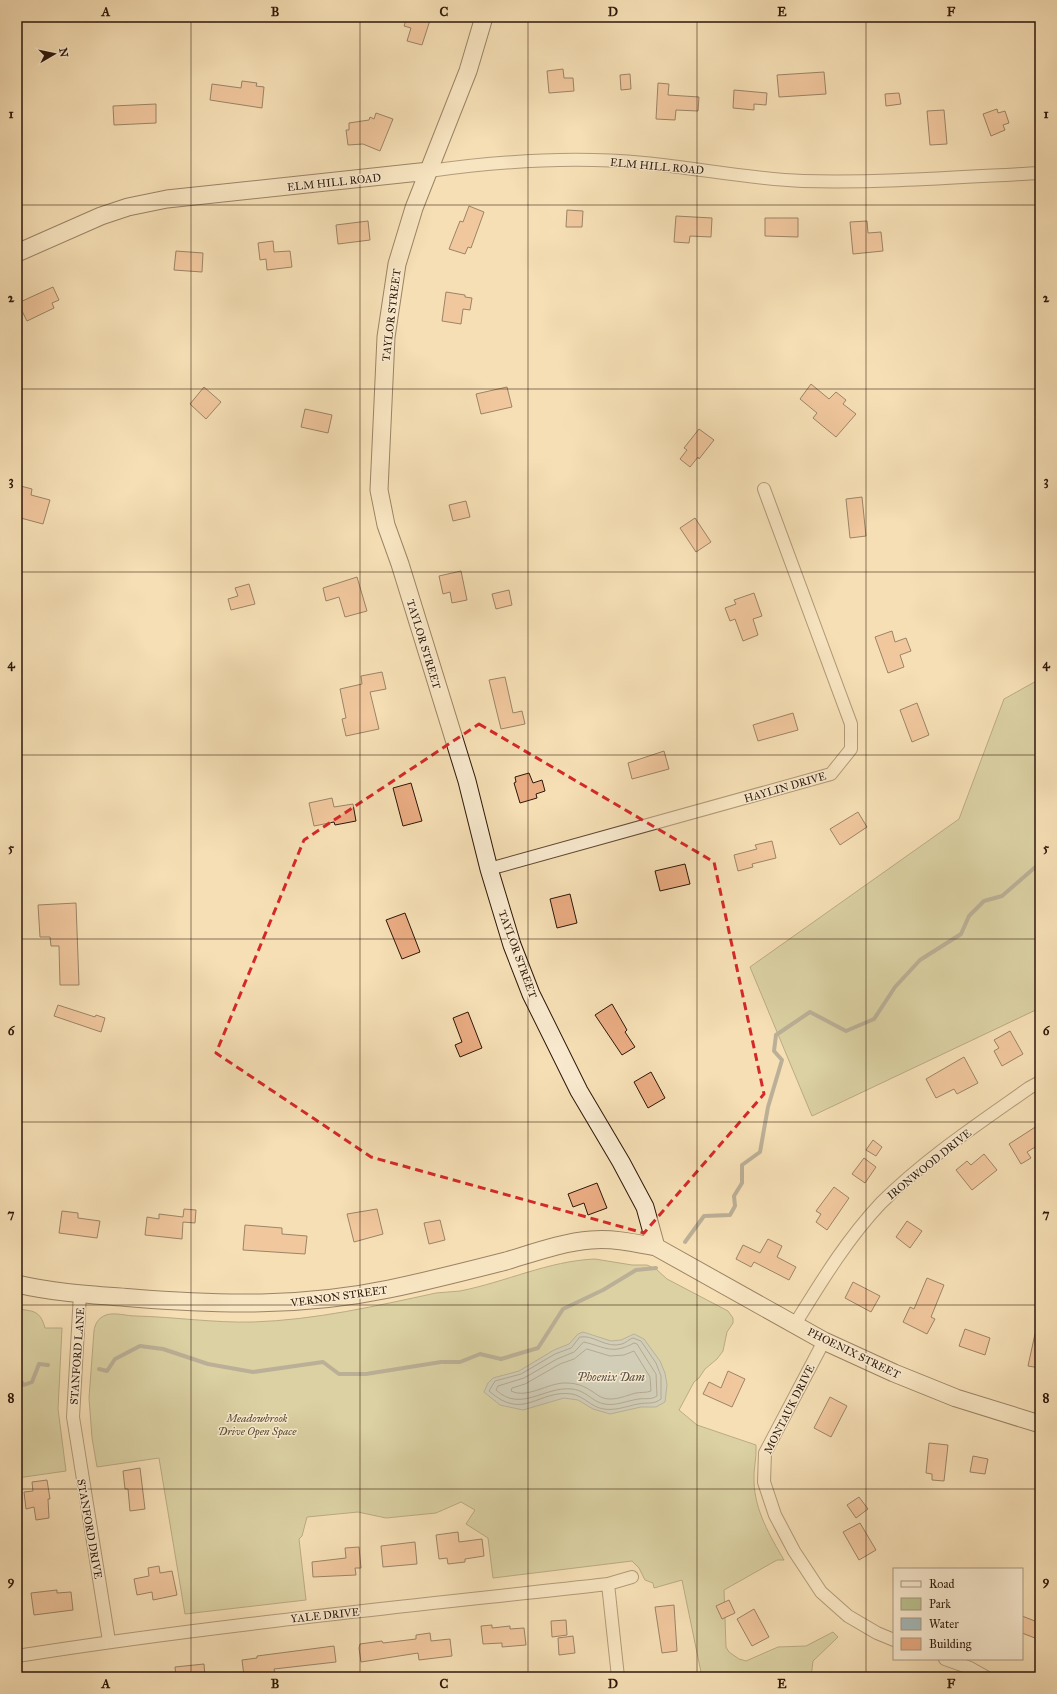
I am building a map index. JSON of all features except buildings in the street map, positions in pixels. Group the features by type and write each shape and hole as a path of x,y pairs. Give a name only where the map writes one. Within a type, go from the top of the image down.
{"street":[{"name":"TAYLOR STREET","path":"484,17 468,71 414,208 397,264 386,337 379,490 386,525 400,564 466,781 489,869 512,945 532,994 579,1091 622,1162 645,1207 656,1247"},
{"name":"ELM HILL ROAD","path":"17,253 101,216 128,207 167,199 274,189 521,161 574,159 643,163 802,180 855,181 1040,173"},
{"name":"HAYLIN DRIVE","path":"489,869 831,774 852,749 851,724 764,489"},
{"name":"IRONWOOD DRIVE","path":"795,1324 834,1262 880,1204 908,1178 959,1138 1029,1088 1040,1082"},
{"name":"VERNON STREET","path":"17,1284 80,1294 217,1304 275,1304 335,1298 388,1290 591,1240 611,1240 656,1247"},
{"name":"PHOENIX STREET","path":"656,1247 824,1341 956,1398 1040,1424"},
{"name":"STANFORD LANE","path":"73,1417 80,1294"},
{"name":"MONTAUK DRIVE","path":"824,1341 765,1453 764,1482 775,1515 794,1551 821,1592 848,1616 877,1634 893,1640"},
{"name":"STANFORD DRIVE","path":"73,1417 109,1641"},
{"name":"YALE DRIVE","path":"17,1656 109,1641 219,1627 608,1584 632,1577"},
{"path":"608,1584 618,1677"},
{"path":"948,1660 970,1668 986,1677"}],"highlighted area":[{"path":"479,724 714,862 764,1094 644,1233 371,1157 216,1053 304,840"}],"green space":[{"path":"1040,679 1040,1008 812,1116 750,967 959,819 1004,699"},
{"name":"Meadowbrook Drive Open Space","path":"595,1259 632,1265 647,1265 656,1269 667,1279 728,1311 733,1318 733,1323 727,1332 723,1351 694,1382 679,1410 697,1425 756,1445 754,1477 757,1503 764,1523 784,1560 777,1560 724,1590 726,1647 729,1652 739,1659 746,1661 778,1647 806,1646 833,1632 838,1637 813,1661 811,1677 702,1677 682,1580 654,1588 653,1583 645,1580 639,1568 632,1561 493,1578 488,1538 466,1524 475,1510 461,1502 436,1513 386,1518 358,1512 307,1517 302,1536 299,1539 306,1600 185,1614 159,1458 97,1467 92,1438 89,1398 94,1331 96,1324 101,1318 106,1315 113,1314 209,1321 276,1321 345,1312 436,1293 460,1291 544,1268"},
{"path":"17,1309 35,1312 41,1318 45,1328 62,1328 58,1409 66,1471 17,1478"}],"water":[{"name":"Phoenix Dam","path":"583,1332 611,1341 621,1340 634,1334 644,1339 660,1361 665,1373 667,1385 665,1402 656,1407 641,1407 610,1414 593,1409 578,1400 564,1398 523,1410 500,1405 484,1392 488,1383 493,1378 519,1371 554,1350 569,1344 578,1334"}],"waterway":[{"path":"685,1242 704,1216 730,1215 735,1206 734,1196 742,1183 742,1165 760,1152 768,1107 782,1060 774,1051 776,1035 810,1012 846,1031 874,1019 895,987 920,960 961,934 969,916 984,901 1002,896 1040,863"},
{"path":"99,1369 107,1371 115,1359 140,1346 163,1349 208,1364 253,1372 323,1362 339,1374 366,1374 441,1362 460,1362 480,1354 501,1359 538,1348 563,1309 603,1290 636,1270 656,1268"},
{"path":"17,1377 24,1385 32,1382 39,1364 48,1365"}]}
